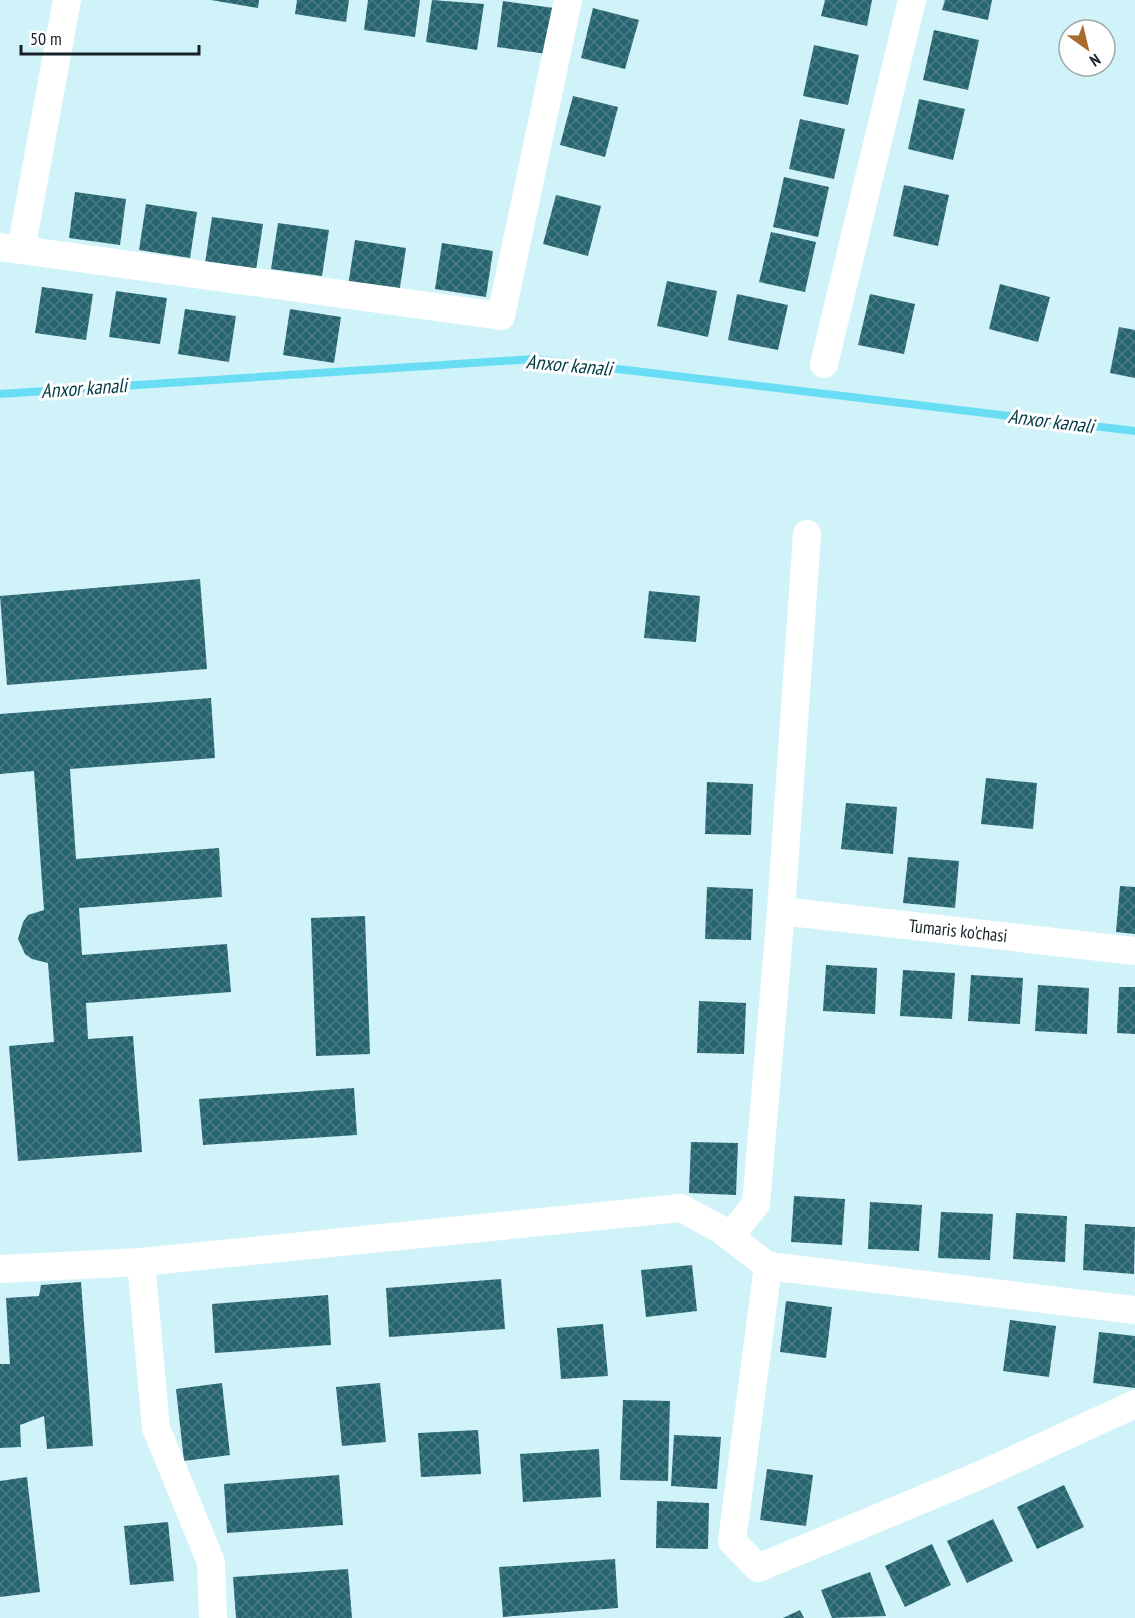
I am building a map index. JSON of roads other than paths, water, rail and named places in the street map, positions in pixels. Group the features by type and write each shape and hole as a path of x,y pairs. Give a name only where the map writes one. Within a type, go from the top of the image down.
{"street":[{"path":"66,0 10,248 501,316 568,0"},
{"path":"824,364 912,0"},
{"path":"730,1236 756,1204 781,911 807,534"},
{"name":"Tumaris ko'chasi","path":"781,911 1135,951"},
{"path":"0,1269 141,1262 681,1208 730,1236 768,1266 1135,1310"},
{"path":"141,1262 156,1428 211,1562 213,1618"},
{"path":"768,1266 732,1541 758,1568 983,1474 1135,1404"}],"waterway":[{"name":"Anxor kanali","path":"0,394 534,359 1135,431"}]}
